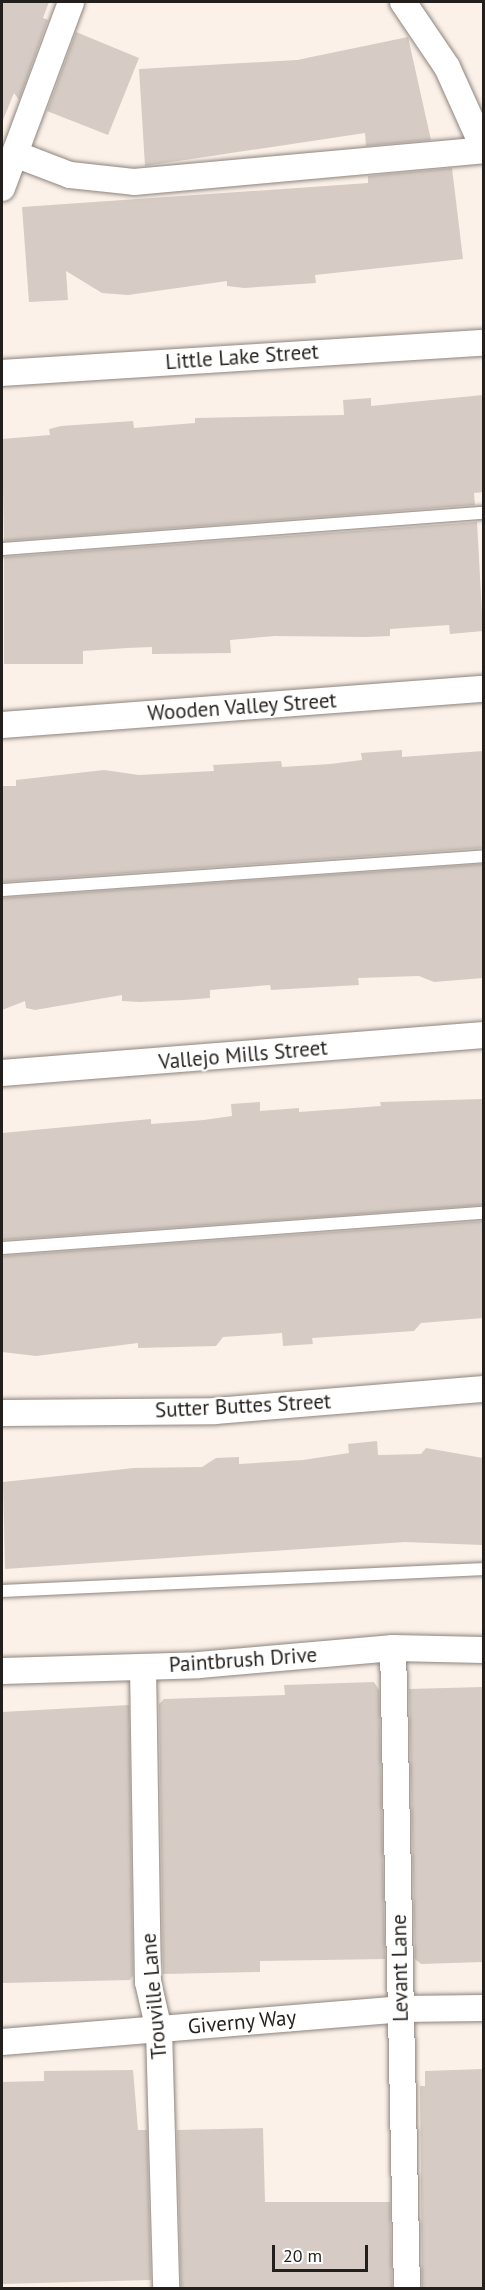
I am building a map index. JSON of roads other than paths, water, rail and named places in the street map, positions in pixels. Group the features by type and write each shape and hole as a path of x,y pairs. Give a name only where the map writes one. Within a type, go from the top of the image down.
{"street":[{"path":"2,188 71,2"},
{"path":"15,154 70,175 134,182 483,149 447,67 403,2"},
{"name":"Little Lake Street","path":"2,373 483,343"},
{"name":"Wooden Valley Street","path":"2,725 483,689"},
{"name":"Vallejo Mills Street","path":"2,1073 483,1035"},
{"name":"Sutter Buttes Street","path":"2,1413 215,1411 483,1389"},
{"name":"Paintbrush Drive","path":"2,1671 143,1667 393,1648 483,1650"},
{"name":"Levant Lane","path":"393,1648 407,2289"},
{"name":"Trouville Lane","path":"143,1667 148,1982 159,2030 166,2289"},
{"name":"Giverny Way","path":"2,2042 401,2009 483,2008"}],"lane":[{"path":"2,549 483,513"},
{"path":"2,890 483,856"},
{"path":"2,1248 483,1213"},
{"path":"2,1591 483,1569"}]}
